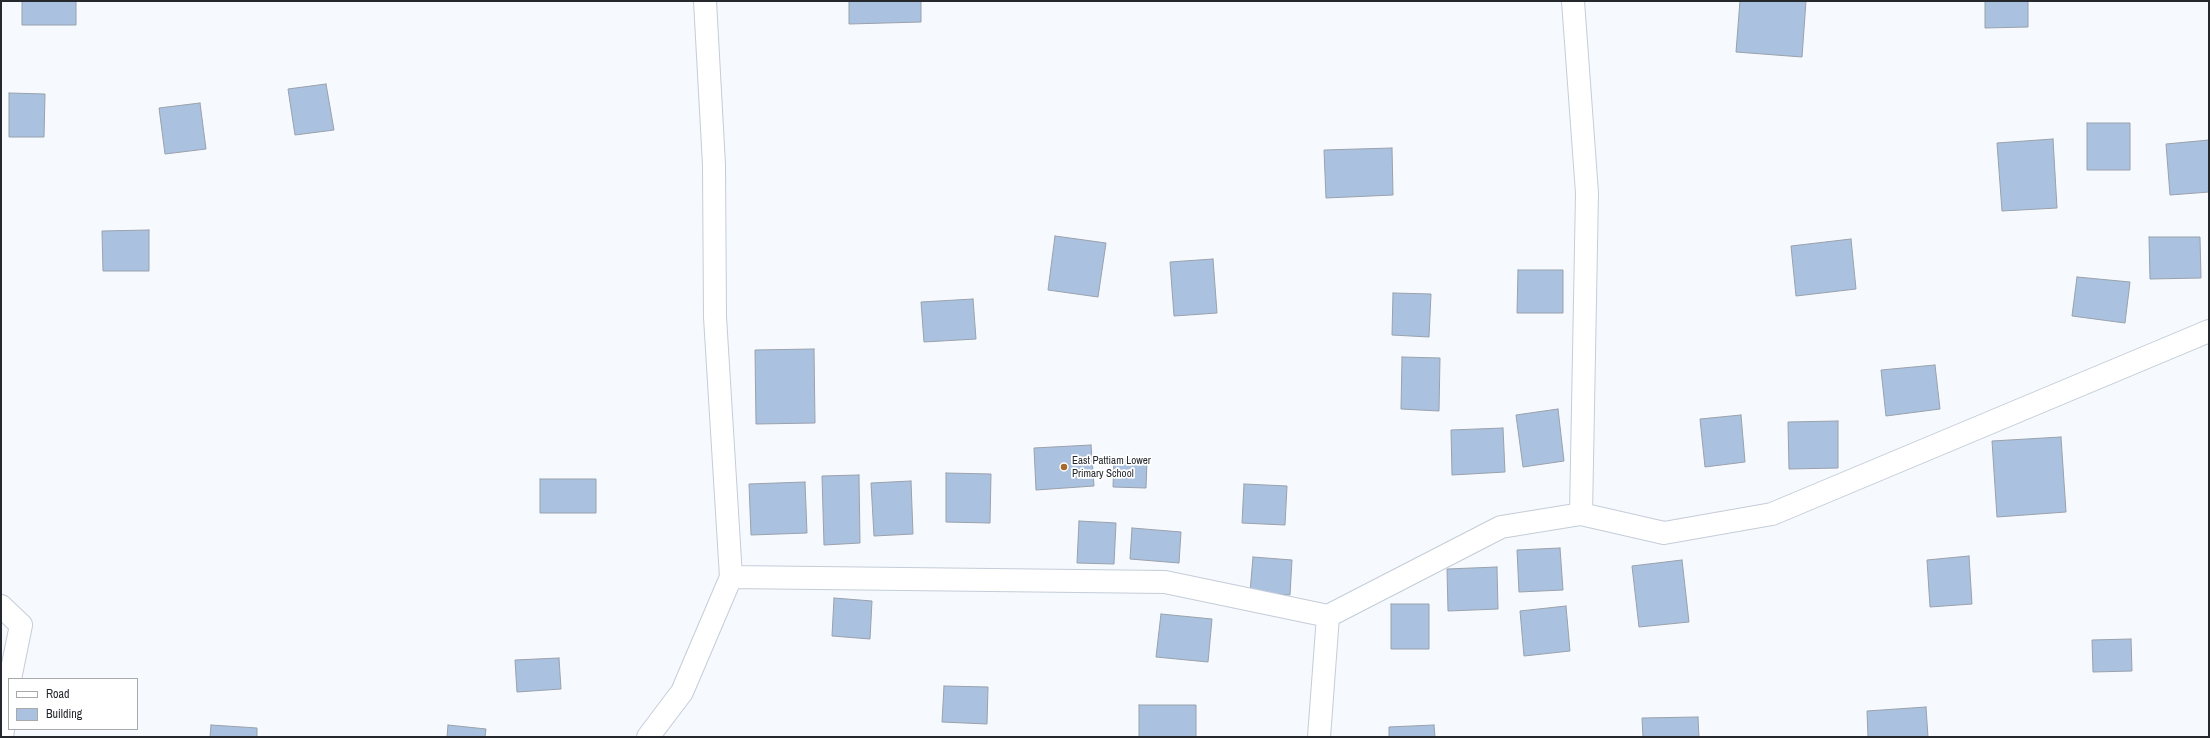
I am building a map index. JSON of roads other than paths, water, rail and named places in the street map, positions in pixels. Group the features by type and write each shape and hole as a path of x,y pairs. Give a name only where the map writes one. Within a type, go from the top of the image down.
{"street":[{"path":"648,737 682,692 731,577 715,317 714,165 705,1"},
{"path":"1573,1 1587,193 1581,514"},
{"path":"731,577 1165,582 1328,616 1501,527 1581,514 1664,533 1772,514 2209,331"},
{"path":"1,606 21,625 10,678"},
{"path":"1319,737 1328,616"},
{"path":"2,737 8,694"}],"place":[{"name":"East Pattiam Lower Primary School","path":"1064,467"}]}
